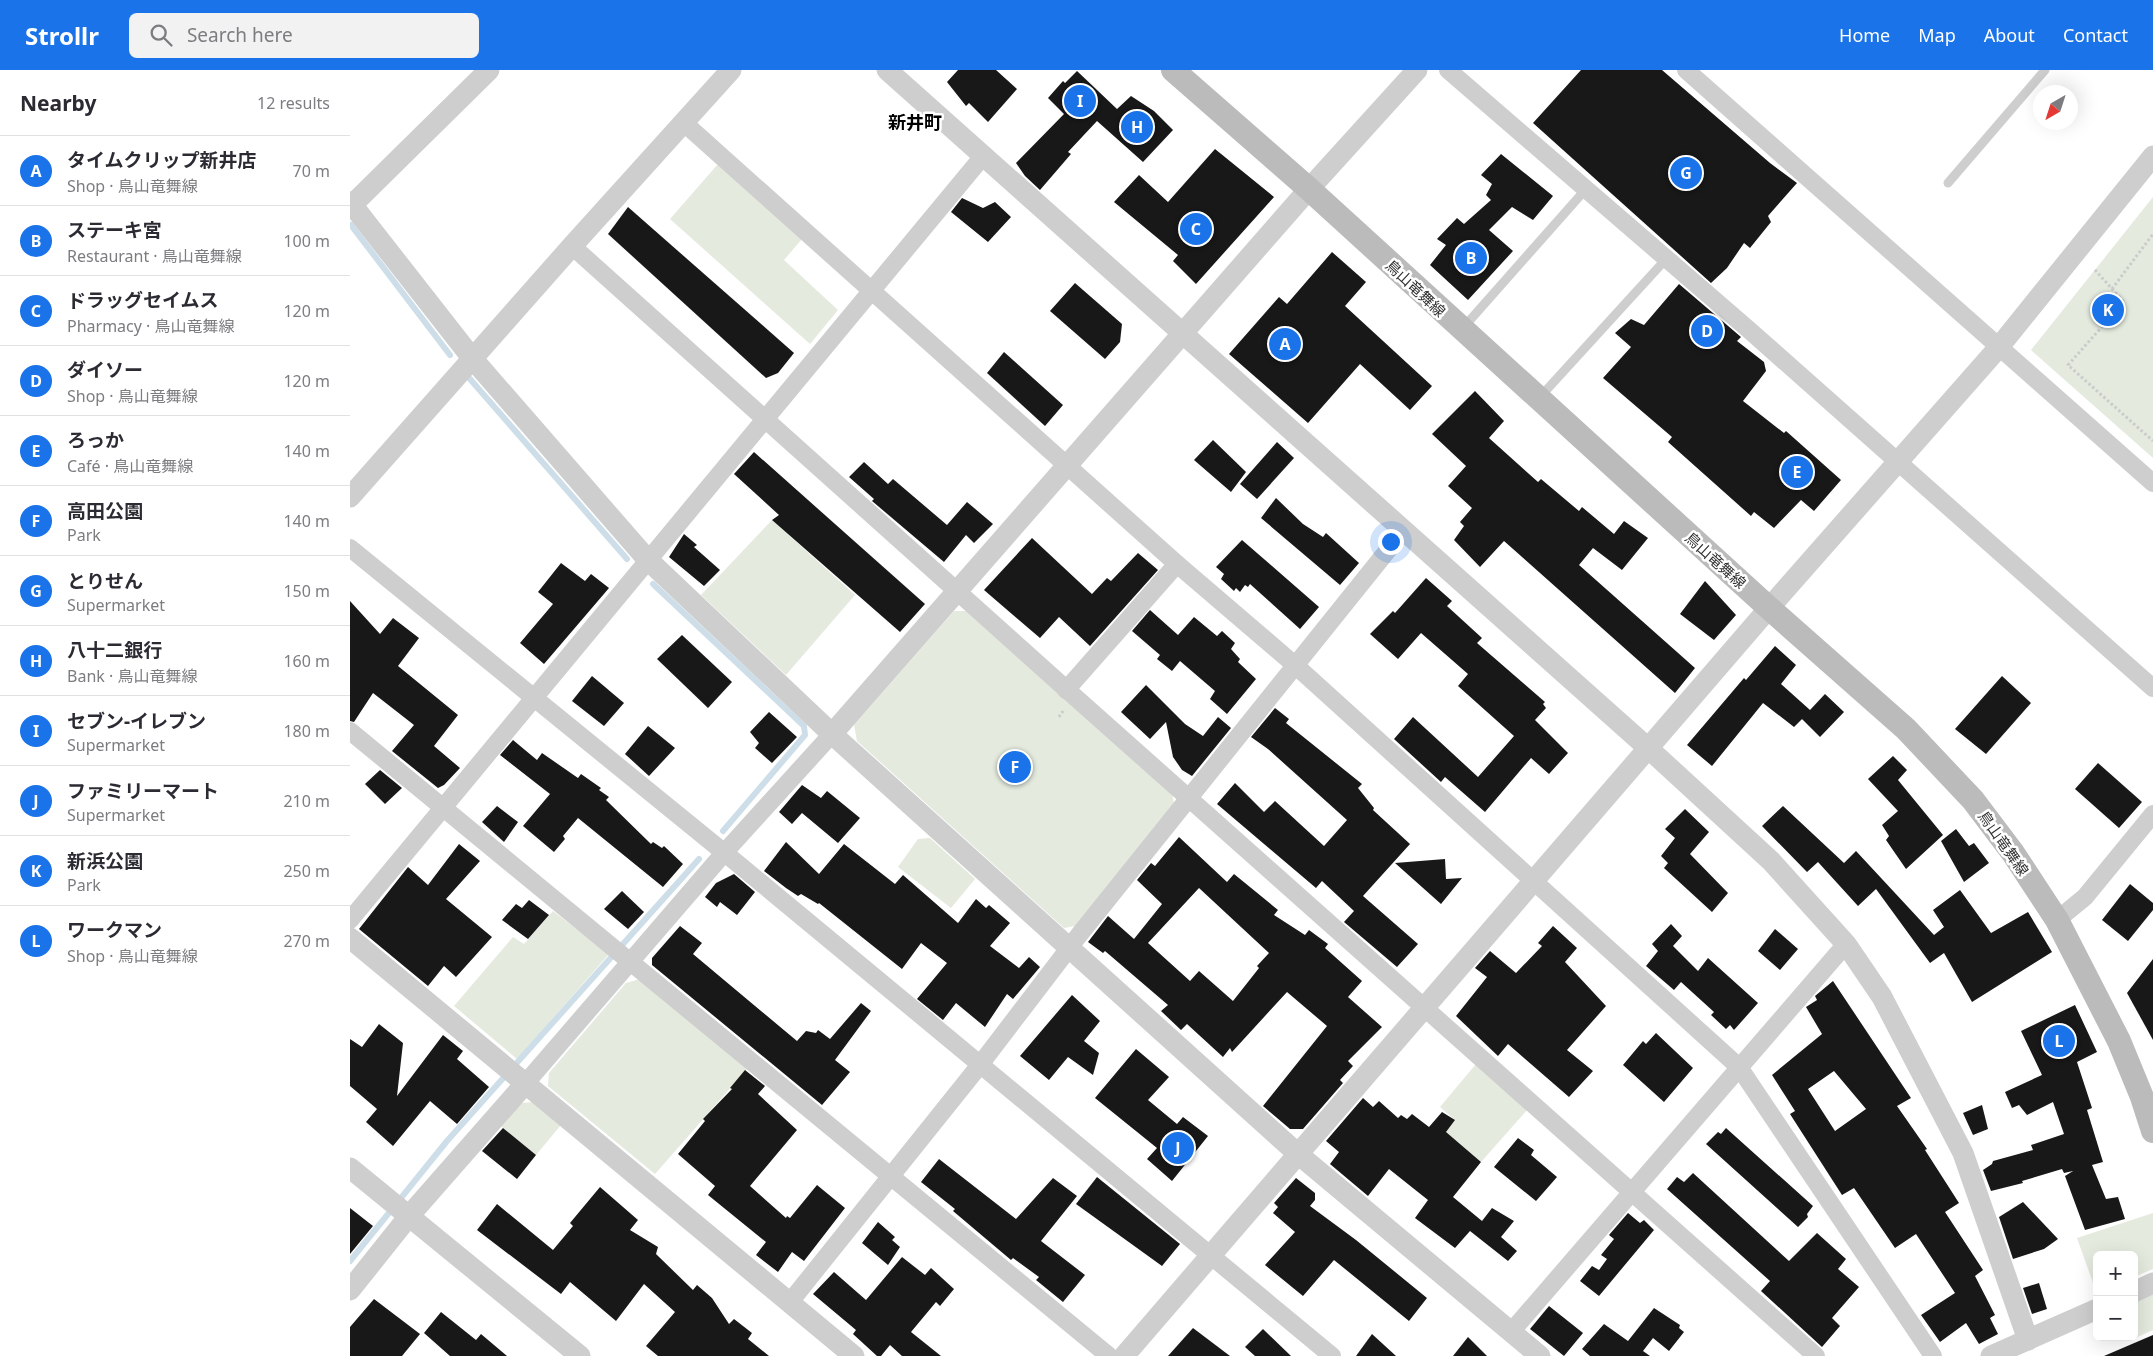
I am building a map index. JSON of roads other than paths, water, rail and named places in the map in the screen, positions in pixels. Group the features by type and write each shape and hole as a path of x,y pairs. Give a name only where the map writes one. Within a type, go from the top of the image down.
{"main road":[{"name":"鳥山竜舞線","path":"1174,70 1309,189 1769,608 1906,729 1973,800 2013,853 2057,920 2119,1041 2148,1091 2153,1131"}],"street":[{"path":"489,70 351,205 472,358 647,559 832,734 1068,949 1298,1154 1540,1356"},
{"path":"350,497 472,358 731,70"},
{"path":"887,70 1648,748 1771,861 1846,944 1882,997 1963,1153 2028,1340"},
{"path":"350,1290 409,1216 631,963 724,853 832,734 1309,189 1417,70"},
{"path":"1448,70 1667,258 2153,688"},
{"path":"1686,70 2153,483"},
{"path":"684,122 1177,564 1296,666 1739,1067 1933,1356"},
{"path":"350,920 647,559 984,155"},
{"path":"1124,1356 1769,608 1999,347 2153,156"},
{"path":"572,246 957,590 1066,690 1190,798 1816,1356"},
{"path":"790,1302 979,1066 1068,949 1404,530"},
{"path":"350,548 724,853 979,1066 1332,1356"},
{"path":"1066,690 1177,564"},
{"path":"350,731 1109,1356"},
{"path":"2057,920 2085,897 2153,814"},
{"path":"350,938 854,1356"},
{"path":"1511,1332 1846,944"},
{"path":"350,1168 580,1356"},
{"path":"2138,1290 2153,1284"},
{"path":"1991,1356 2093,1311"}],"lane":[{"path":"1948,183 2045,70"},
{"path":"1462,330 1586,189"},
{"path":"1538,399 1667,258"}],"waterway":[{"path":"351,225 450,355"},
{"path":"470,379 627,559"},
{"path":"653,584 804,726 805,735 723,831"},
{"path":"350,1261 447,1141 699,859"}],"place":[{"name":"セブン-イレブン","path":"1080,101"},
{"name":"八十二銀行","path":"1137,127"},
{"name":"とりせん","path":"1686,173"},
{"name":"ドラッグセイムス","path":"1196,229"},
{"name":"ステーキ宮","path":"1471,258"},
{"name":"新浜公園","path":"2108,310"},
{"name":"ダイソー","path":"1707,331"},
{"name":"タイムクリップ新井店","path":"1285,344"},
{"name":"ろっか","path":"1797,472"},
{"name":"高田公園","path":"1015,767"},
{"name":"ワークマン","path":"2059,1041"},
{"name":"ファミリーマート","path":"1178,1148"}],"district":[{"name":"新井町","path":"915,122"}]}
